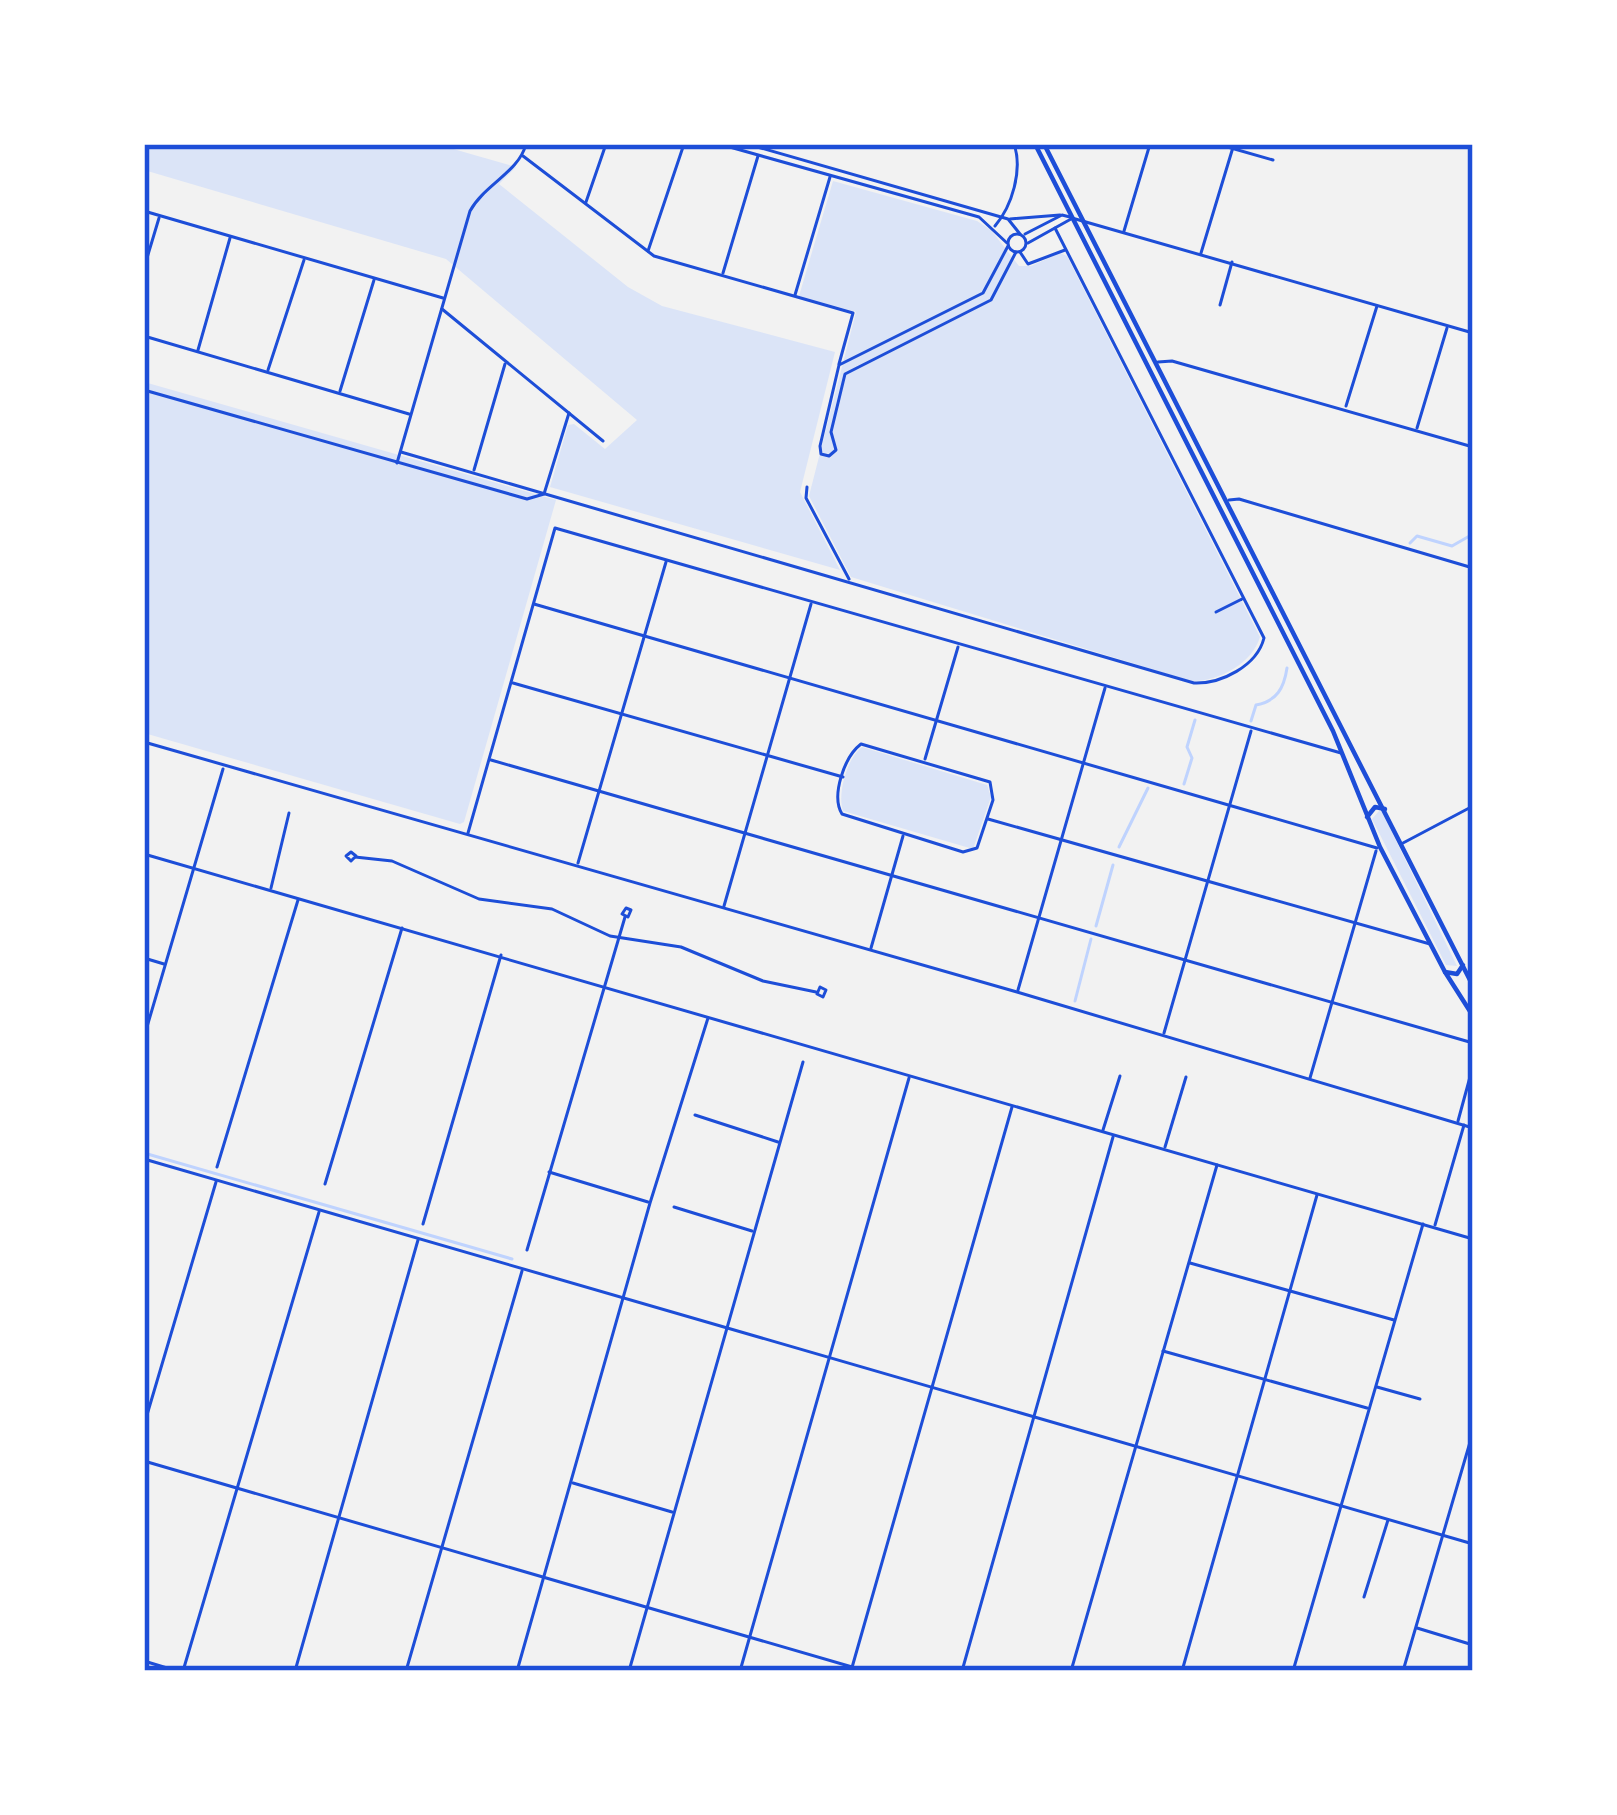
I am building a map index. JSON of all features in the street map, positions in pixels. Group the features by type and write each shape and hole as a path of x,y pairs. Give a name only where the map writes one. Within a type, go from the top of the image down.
{"main road":[{"path":"1035,144 1343,754 1378,848 1473,1016"},
{"path":"1044,144 1473,986"},
{"path":"1366,819 1375,807 1385,809"},
{"path":"1445,972 1457,974 1464,963"}],"street":[{"path":"397,464 475,202 523,156 526,144"},
{"path":"585,203 606,144"},
{"path":"647,253 684,144"},
{"path":"719,144 979,217 1028,264 1067,250"},
{"path":"747,144 1005,218 1062,215 1081,219 1473,333"},
{"path":"994,228 1005,218 1016,176 1014,144"},
{"path":"1124,231 1150,144"},
{"path":"1217,144 1273,160"},
{"path":"1201,253 1233,146"},
{"path":"723,275 761,148"},
{"path":"523,156 647,253 853,313 820,446 821,454 827,456 837,446 831,432 845,374 991,301 1018,252 1072,218"},
{"path":"795,296 833,169"},
{"path":"144,212 445,299"},
{"path":"839,365 983,293 1012,235 1062,215"},
{"path":"144,268 160,216"},
{"path":"1005,218 1026,244"},
{"path":"401,452 1194,683 1223,679 1263,646 1264,638 1055,227"},
{"path":"197,352 231,237"},
{"path":"268,372 304,258"},
{"path":"1220,305 1232,262"},
{"path":"340,393 374,278"},
{"path":"1345,408 1377,305"},
{"path":"442,309 603,441"},
{"path":"1416,429 1448,325"},
{"path":"144,336 411,414"},
{"path":"1156,362 1172,361 1473,447"},
{"path":"473,472 506,362"},
{"path":"144,390 527,500 545,493"},
{"path":"545,493 569,413"},
{"path":"807,487 806,498 850,581"},
{"path":"1227,500 1239,499 1473,568"},
{"path":"468,833 555,528 1343,754"},
{"path":"577,866 666,560"},
{"path":"1216,612 1244,598"},
{"path":"724,908 812,602"},
{"path":"534,604 1378,848 1309,1080"},
{"path":"925,761 959,644"},
{"path":"511,682 843,777"},
{"path":"1017,992 1106,687"},
{"path":"1163,1035 1252,729"},
{"path":"144,742 1473,1128"},
{"path":"861,744 925,761 991,782 994,793 988,819 981,841 971,852 842,814 836,800 850,753 861,744"},
{"path":"489,759 1473,1043"},
{"path":"144,1037 224,765"},
{"path":"1403,843 1473,806"},
{"path":"271,890 289,813"},
{"path":"988,819 1430,944"},
{"path":"871,950 904,834"},
{"path":"144,854 1473,1239"},
{"path":"356,857 392,861 490,902 552,910 621,939 681,947 763,981 816,992"},
{"path":"217,1167 298,898"},
{"path":"527,1250 625,917"},
{"path":"325,1184 402,928"},
{"path":"423,1224 501,955"},
{"path":"144,958 166,964"},
{"path":"517,1671 650,1202 709,1018"},
{"path":"629,1671 803,1062"},
{"path":"1434,1227 1473,1066"},
{"path":"1102,1132 1120,1076"},
{"path":"740,1671 910,1077"},
{"path":"1165,1149 1186,1077"},
{"path":"851,1669 1012,1106"},
{"path":"695,1115 780,1142"},
{"path":"962,1671 1114,1135"},
{"path":"144,1159 1473,1544"},
{"path":"1071,1671 1217,1164"},
{"path":"549,1172 650,1202"},
{"path":"144,1425 217,1180"},
{"path":"1182,1671 1318,1193"},
{"path":"674,1207 753,1231"},
{"path":"144,1661 180,1671 320,1210"},
{"path":"1293,1671 1423,1223"},
{"path":"296,1671 418,1239"},
{"path":"1188,1263 1394,1320"},
{"path":"406,1671 523,1270"},
{"path":"1163,1351 1369,1409"},
{"path":"1376,1386 1420,1400"},
{"path":"1403,1671 1473,1432"},
{"path":"144,1461 866,1671"},
{"path":"571,1482 675,1513"},
{"path":"1364,1597 1388,1520"},
{"path":"1415,1628 1473,1645"}],"shaded area":[{"path":"144,144 436,144 516,167 499,184 628,287 662,306 835,352 800,492 840,570 550,487 568,425 574,424 605,449 637,420 446,259 144,170"},
{"path":"833,181 977,221 991,230 1019,266 1031,266 1060,253 1067,256 1260,637 1242,663 1223,675 1191,681 851,577 809,496 856,312 799,296"},
{"path":"144,382 556,500 464,822 144,733"},
{"path":"862,747 987,785 991,797 973,849 843,811 845,777"},
{"path":"1379,811 1457,966 1446,965 1372,819"}],"waterway":[{"path":"1410,543 1417,536 1452,546 1473,534"},
{"path":"1251,721 1256,705 1278,692 1287,668"},
{"path":"1184,784 1195,720"},
{"path":"1119,847 1148,788"},
{"path":"1096,926 1113,865"},
{"path":"1075,1001 1091,939"},
{"path":"144,1153 512,1259"}]}
